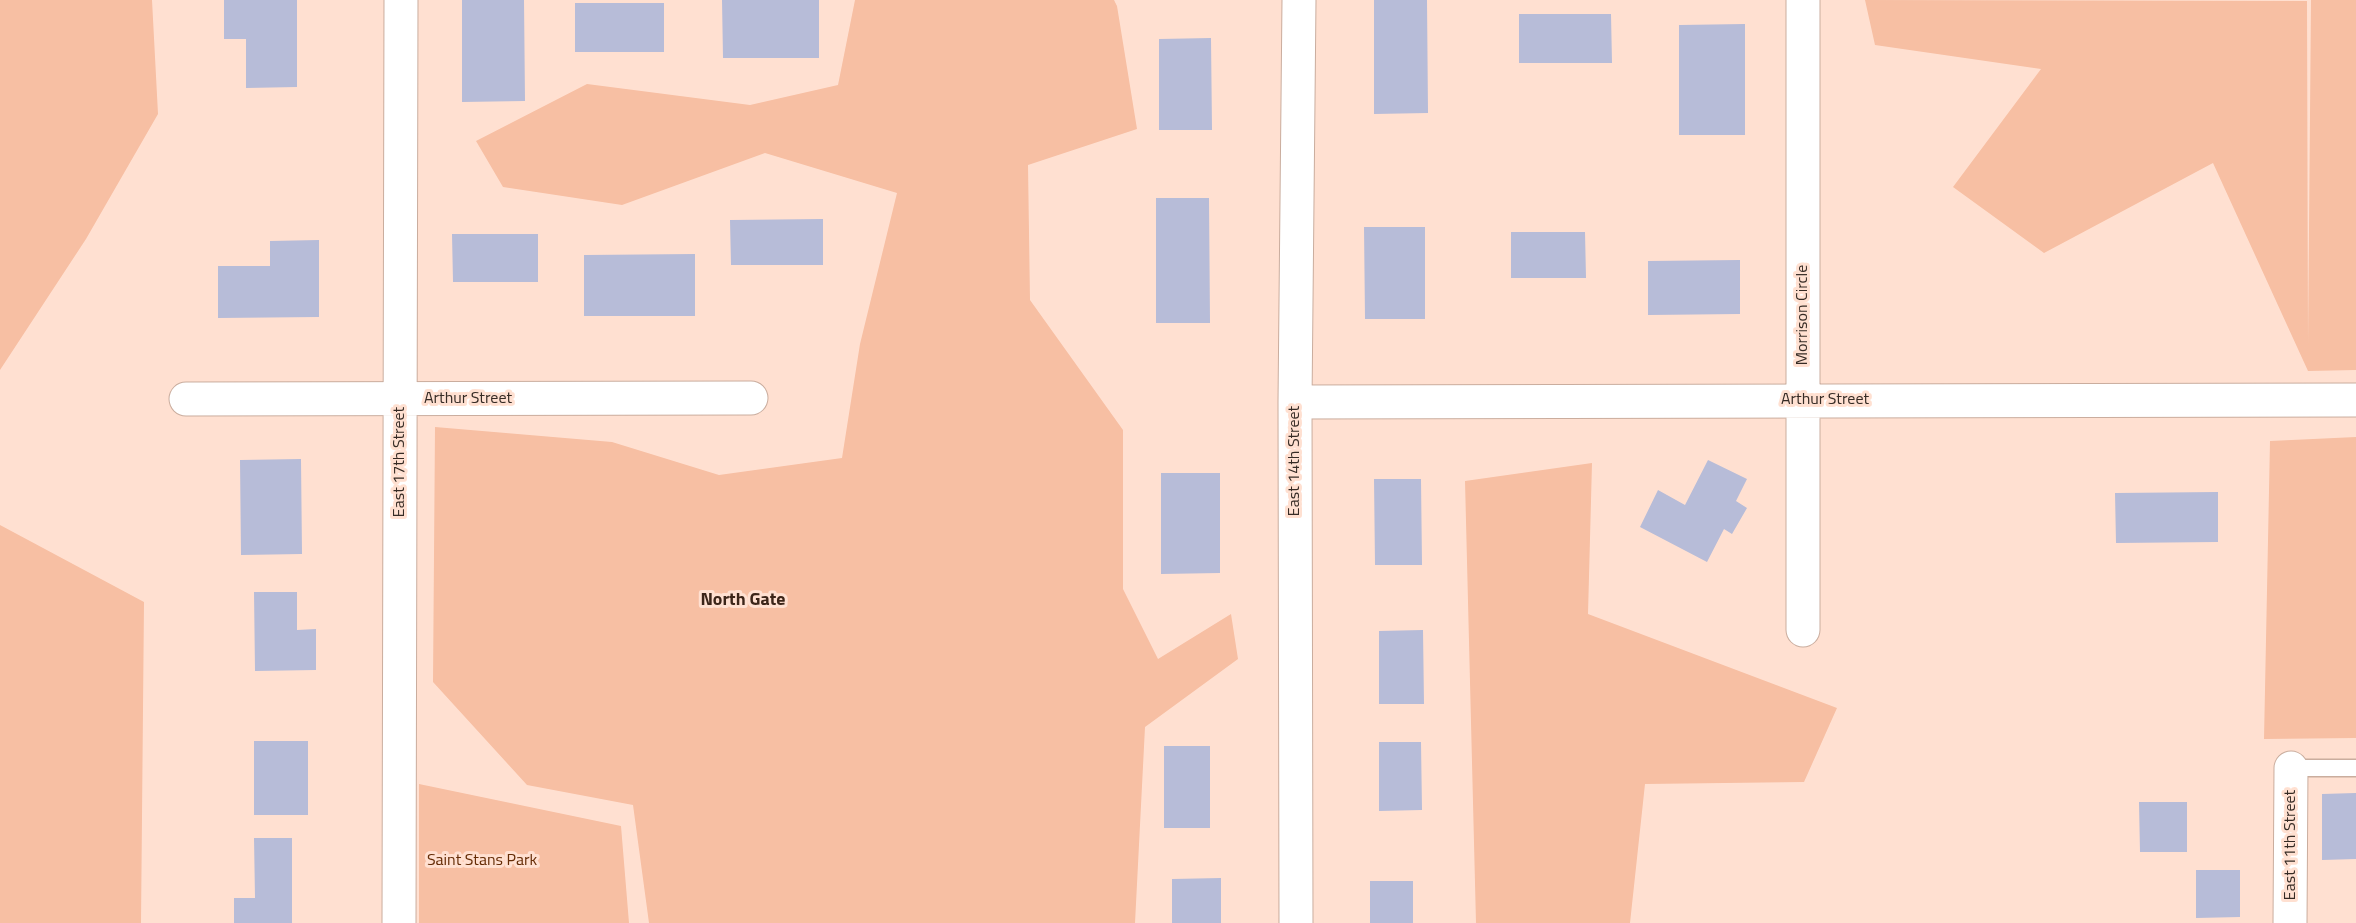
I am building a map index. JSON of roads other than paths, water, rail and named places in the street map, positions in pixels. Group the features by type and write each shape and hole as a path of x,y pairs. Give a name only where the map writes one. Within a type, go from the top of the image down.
{"street":[{"name":"East 17th Street","path":"399,923 401,0"},
{"name":"East 14th Street","path":"1296,923 1295,402 1299,0"},
{"name":"Morrison Circle","path":"1803,0 1803,630"},
{"name":"Arthur Street","path":"186,399 751,398"},
{"name":"Arthur Street","path":"1295,402 1803,399 2356,400"},
{"name":"East 11th Street","path":"2290,923 2291,768"}],"lane":[{"path":"2291,768 2356,768"}],"district":[{"name":"North Gate","path":"743,601"}],"park label":[{"name":"Saint Stans Park","path":"482,861"}]}
